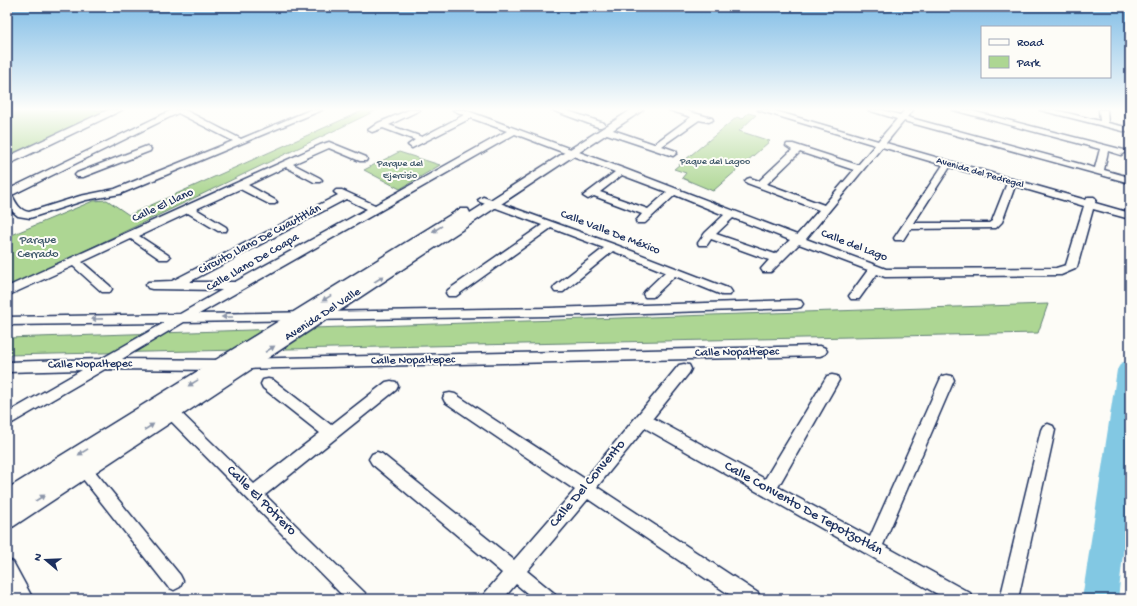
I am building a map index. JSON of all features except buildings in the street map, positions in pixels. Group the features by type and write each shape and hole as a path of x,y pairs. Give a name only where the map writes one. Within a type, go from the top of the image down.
{"main road":[{"path":"7,150 33,138"},
{"path":"7,161 56,138"}],"street":[{"path":"121,138 7,194 12,213 30,215 77,198 127,189 250,138"},
{"path":"68,164 82,177 149,151 129,138"},
{"path":"234,138 241,142"},
{"name":"Calle Llano De Coapa","path":"7,420 238,286 501,138"},
{"path":"534,138 568,151"},
{"name":"Avenida Del Valle","path":"7,500 247,364 322,316 489,202 588,138"},
{"path":"630,138 673,153"},
{"path":"655,148 668,138"},
{"name":"Avenida del Pedregal","path":"869,138 948,164 1012,182 1090,202 1130,210"},
{"name":"Avenida del Pedregal","path":"871,138 1090,202 1130,216"},
{"path":"767,269 792,243 800,239 886,138"},
{"path":"975,138 1126,179"},
{"path":"1066,138 1121,152"},
{"path":"412,144 421,139"},
{"name":"Calle El Llano","path":"7,292 329,145 363,159"},
{"path":"761,184 794,147 860,169"},
{"path":"1099,171 1104,148"},
{"name":"Calle del Lago","path":"568,151 800,239 885,273 1058,272 1071,267 1090,202"},
{"path":"286,164 317,180"},
{"path":"899,238 948,164"},
{"path":"622,171 589,196 645,217 674,192"},
{"path":"750,180 826,209"},
{"path":"907,226 992,226 997,222 1012,182"},
{"path":"241,185 272,202"},
{"name":"Circuito Llano De Cuautitlán","path":"174,285 342,193 376,209"},
{"name":"Avenida Del Valle","path":"7,519 84,469 167,408 221,365 296,317 489,202"},
{"name":"Calle Valle De México","path":"489,202 612,247 726,292"},
{"path":"189,209 222,229"},
{"path":"732,213 706,239 777,259"},
{"path":"452,293 550,224"},
{"path":"131,235 164,258"},
{"path":"559,289 612,247"},
{"path":"75,262 106,288"},
{"path":"855,296 875,269"},
{"path":"649,294 672,271"},
{"name":"Circuito Llano De Cuautitlán","path":"152,285 238,286"},
{"path":"7,321 549,312 797,304"},
{"name":"Calle Nopaltepec","path":"7,367 104,364 221,365 820,351"},
{"name":"Calle Del Convento","path":"492,599 587,488 684,369"},
{"path":"767,490 832,380"},
{"path":"873,549 947,380"},
{"path":"268,384 332,433"},
{"path":"254,494 391,386"},
{"path":"450,398 752,599"},
{"name":"Calle El Potrero","path":"167,408 359,599"},
{"name":"Calle Convento De Tepotzotlán","path":"642,419 964,599"},
{"path":"1009,599 1048,430"},
{"path":"377,459 548,599"},
{"path":"84,469 174,581"},
{"path":"7,568 24,599"}],"green space":[{"path":"7,138 46,138 7,156"},
{"name":"Parque Cerrado","path":"301,138 318,138 24,280 7,286 7,237 93,201 107,200 129,215"},
{"name":"Paque del Lagoo","path":"711,138 762,138 770,141 713,191 682,178 686,173 674,169"},
{"name":"Parque del Ejercisio","path":"399,152 440,165 400,189 364,170"},
{"path":"1048,304 1038,333 7,355 7,338"}],"waterway":[{"path":"1100,599 1130,370"}]}
